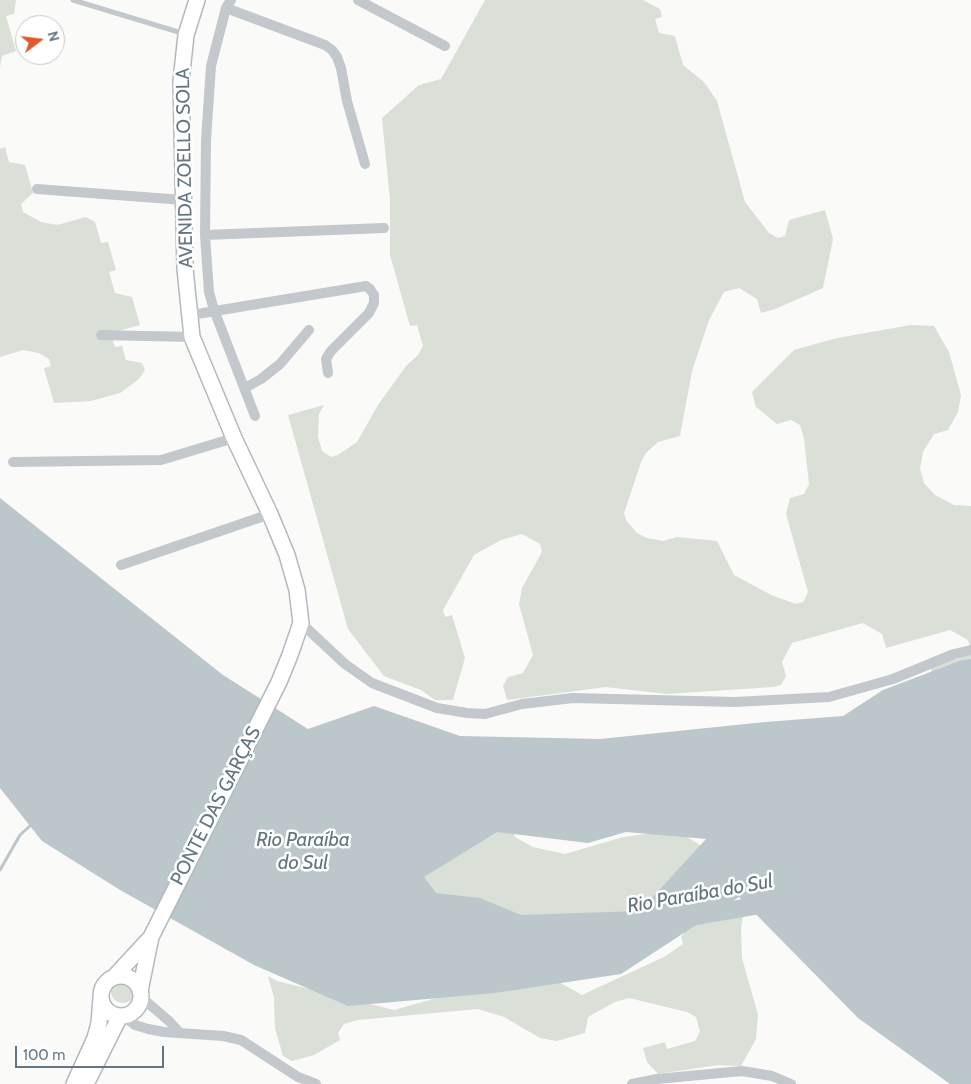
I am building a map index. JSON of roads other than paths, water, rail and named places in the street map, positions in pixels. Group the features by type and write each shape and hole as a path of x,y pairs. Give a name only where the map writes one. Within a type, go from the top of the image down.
{"main road":[{"name":"AVENIDA ZOELLO SOLA","path":"197,0 186,34 182,81 185,269 192,337 234,438 270,514 287,555 297,590 301,623 278,682"},
{"name":"PONTE DAS GARÇAS","path":"153,934 278,682"},
{"path":"114,977 153,934"},
{"path":"101,998 106,1010 112,1014 121,1016 136,1009 153,934"},
{"path":"74,1084 95,1038 104,985 108,980 121,976 133,980 140,994"},
{"path":"86,1084 121,1016"}],"street":[{"path":"358,0 445,46"},
{"path":"255,416 214,310 209,292 205,235 206,140 211,66 228,4 325,45 332,50 341,68 355,134 365,164"},
{"path":"37,189 183,200"},
{"path":"205,235 384,228"},
{"path":"190,315 366,286 374,295 374,303 370,313 331,351 326,360 328,373"},
{"path":"245,388 261,379 280,364 309,330"},
{"path":"101,335 192,337"},
{"path":"13,462 161,460 234,438"},
{"path":"121,565 270,514"},
{"path":"301,623 345,664 372,683 437,708 485,714 522,704 573,698 735,702 802,700 829,697 893,680 954,654 971,650"},
{"path":"140,994 170,1021 179,1032"},
{"path":"121,1016 135,1025 148,1029 164,1032 223,1036 241,1040 298,1077 316,1084"},
{"path":"632,1084 657,1079 742,1071 791,1084"}],"lane":[{"path":"73,0 186,34"}],"water":[{"name":"Rio Paraíba do Sul","path":"0,498 223,675 308,729 374,706 460,736 600,739 843,716 883,690 962,660 971,659 971,1084 950,1084 858,1018 739,897 621,974 495,993 348,1006 254,965 120,890 42,841 0,788","holes":["497,832 588,843 626,832 706,839 640,911 521,915 480,898 436,893 424,877"]}],"waterway":[{"path":"0,870 20,835 32,824"},
{"name":"Rio Paraíba do Sul","path":"691,917 772,903"}]}
